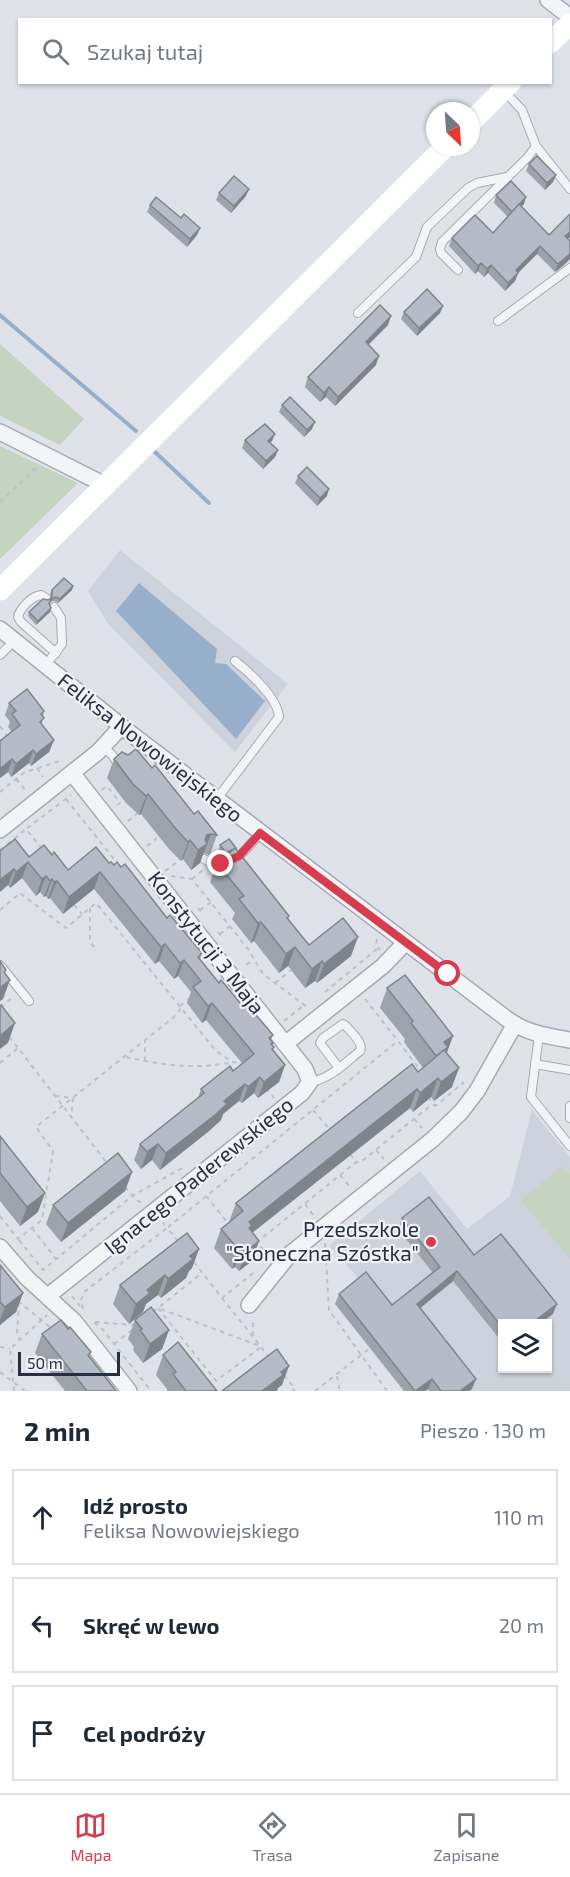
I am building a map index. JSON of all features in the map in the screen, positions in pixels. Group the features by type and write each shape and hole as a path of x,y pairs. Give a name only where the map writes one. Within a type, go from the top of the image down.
{"main road":[{"path":"552,42 570,24"},
{"path":"480,113 507,86"},
{"path":"0,590 436,156"}],"street":[{"path":"548,0 570,17"},
{"path":"0,432 105,485"},
{"name":"Feliksa Nowowiejskiego","path":"0,629 216,800 515,1024 539,1035 570,1040"},
{"path":"0,830 69,767 104,747 121,727"},
{"name":"Konstytucji 3 Maja","path":"69,767 285,1044"},
{"path":"285,1044 383,966 405,943"},
{"path":"249,1305 295,1250 433,1139 461,1112 477,1091 515,1024"},
{"name":"Ignacego Paderewskiego","path":"50,1303 302,1093 310,1082 305,1069 285,1044"},
{"path":"0,1247 50,1303 74,1321 129,1391"}],"lane":[{"path":"507,86 522,110 536,146 570,189"},
{"path":"458,270 441,253 442,242 536,146"},
{"path":"358,313 416,257 427,227 468,188 477,183 507,177"},
{"path":"498,321 570,268"},
{"path":"46,598 41,595 34,597 21,610 18,617 56,653"},
{"path":"45,666 63,641 60,614 54,607"},
{"path":"0,655 14,641"},
{"path":"216,800 279,717 276,706 263,688 234,661"},
{"path":"104,747 120,768"},
{"path":"204,859 215,864 233,860 247,849 260,833"},
{"path":"0,965 29,1001"},
{"path":"310,1082 323,1079 339,1068 362,1048 343,1024 323,1038 320,1043 339,1068"},
{"path":"539,1035 530,1093 533,1101 570,1146"},
{"path":"535,1064 570,1070"},
{"path":"570,1106 570,1118"}],"path":[{"path":"0,502 40,465 45,455"},
{"path":"0,726 12,742"},
{"path":"27,765 31,770"},
{"path":"0,792 31,770 69,767"},
{"path":"37,768 43,777"},
{"path":"16,779 26,791"},
{"path":"0,850 82,786"},
{"path":"108,789 118,801"},
{"path":"66,798 119,866"},
{"path":"124,824 137,814"},
{"path":"26,829 46,854"},
{"path":"144,849 157,838"},
{"path":"163,872 180,860"},
{"path":"194,879 263,974 307,1007"},
{"path":"0,910 20,893 66,928 96,903 216,1051 237,1063 244,1071"},
{"path":"201,910 211,902"},
{"path":"72,903 82,915"},
{"path":"90,908 90,942 95,948"},
{"path":"220,934 230,926"},
{"path":"325,992 378,948"},
{"path":"246,966 254,959"},
{"path":"275,983 296,966"},
{"path":"0,1007 12,998 7,991"},
{"path":"360,993 423,1073"},
{"path":"18,1239 42,1220 53,1151 36,1128 174,1017 180,1007 191,998"},
{"path":"6,1033 112,1170"},
{"path":"145,1041 145,1061"},
{"path":"82,1308 81,1300 84,1292 167,1228 398,1041"},
{"path":"0,1063 18,1048"},
{"path":"125,1056 145,1061 199,1067 232,1062"},
{"path":"257,1242 430,1106 468,1079"},
{"path":"259,1084 274,1098 281,1092"},
{"path":"425,1094 434,1105"},
{"path":"55,1096 73,1098"},
{"path":"71,1117 73,1098"},
{"path":"313,1110 333,1133"},
{"path":"349,1153 357,1163"},
{"path":"125,1187 135,1200"},
{"path":"59,1334 15,1298 30,1281 132,1196 147,1189"},
{"path":"206,1196 234,1231"},
{"path":"0,1216 43,1270"},
{"path":"32,1228 56,1259"},
{"path":"167,1228 181,1246"},
{"path":"250,1240 257,1242 271,1259 267,1262"},
{"path":"325,1243 329,1310 387,1391"},
{"path":"188,1255 274,1363"},
{"path":"222,1298 259,1269"},
{"path":"151,1314 202,1273"},
{"path":"68,1296 70,1294 88,1315"},
{"path":"19,1302 17,1335 20,1340"},
{"path":"10,1349 41,1320 50,1303"},
{"path":"158,1308 216,1381 261,1347"},
{"path":"158,1308 261,1347"},
{"path":"114,1344 137,1325 93,1322 100,1326 114,1344 151,1391"},
{"path":"0,1347 10,1349"},
{"path":"315,1391 370,1348"},
{"path":"10,1349 14,1391"},
{"path":"0,1372 25,1391"},
{"path":"281,1372 294,1390"},
{"path":"337,1375 340,1391"}],"shaded area":[{"path":"120,550 288,684 235,752 108,624 88,591"},
{"path":"532,1110 570,1157 570,1391 404,1391 335,1304 362,1282 329,1246 420,1171 467,1229 510,1196"}],"green space":[{"path":"0,344 84,419 60,445 0,416"},
{"path":"0,446 78,483 0,559"},
{"path":"562,1166 570,1175 570,1259 521,1200"}],"water":[{"path":"139,583 217,649 215,663 226,664 265,701 236,739 116,611"}],"building":[{"path":"537,156 556,175 547,183 529,164"},
{"path":"234,176 249,189 234,206 219,193"},
{"path":"511,181 526,197 512,212 496,195"},
{"path":"156,197 181,218 184,214 200,228 190,239 150,205"},
{"path":"519,204 549,235 570,214 570,232 565,236 570,241 570,254 558,264 540,246 516,270 518,273 508,283 491,265 487,269 481,263 478,266 452,238 475,215 493,233"},
{"path":"427,289 443,306 419,328 404,312"},
{"path":"380,305 391,316 366,342 379,356 338,397 329,387 324,393 308,377"},
{"path":"290,397 315,422 307,430 282,405"},
{"path":"265,424 275,434 268,441 278,450 266,461 245,440"},
{"path":"307,467 329,489 320,498 298,476"},
{"path":"64,578 73,586 60,599 56,597 52,599 49,603 51,608 38,621 29,612 43,599 52,598 52,590"},
{"path":"27,689 44,711 41,714 44,718 40,722 54,740 36,754 33,750 16,764 12,759 0,769 0,741 20,725 12,714 16,711 9,703"},
{"path":"136,749 152,768 155,765 194,814 198,811 217,835 207,835 205,840 207,844 198,850 190,840 188,842 148,794 146,796 133,784 114,759 122,752 128,755"},
{"path":"15,839 29,857 44,845 52,855 54,852 68,870 96,847 109,863 114,865 117,862 121,867 125,864 167,918 170,915 202,953 198,957 219,983 221,980 241,1004 244,1001 273,1035 269,1038 273,1043 271,1044 274,1047 272,1049 285,1065 264,1082 260,1077 248,1087 245,1084 224,1101 227,1104 215,1115 166,1153 158,1144 147,1152 140,1144 204,1093 201,1089 230,1066 233,1071 254,1054 212,1003 208,1006 193,987 201,981 184,960 180,963 165,944 161,947 100,872 69,897 57,881 54,882 52,879 50,881 46,876 42,879 28,862 16,872 14,869 0,880 0,851"},
{"path":"229,839 236,848 226,853 220,845"},
{"path":"234,849 289,916 287,918 309,945 343,918 358,937 324,964 322,961 312,969 295,947 286,954 239,899 244,896 217,863"},
{"path":"0,961 10,980 0,988"},
{"path":"405,975 453,1036 444,1042 448,1047 436,1056 411,1023 413,1021 387,988"},
{"path":"0,1006 15,1023 0,1036"},
{"path":"444,1050 459,1068 441,1082 438,1078 420,1093 417,1089 249,1222 252,1226 249,1228 259,1241 246,1252 242,1247 239,1250 221,1229 243,1211 236,1203 412,1064 418,1072"},
{"path":"0,1136 45,1193 27,1207 0,1173"},
{"path":"118,1153 132,1172 68,1223 53,1205"},
{"path":"429,1197 474,1255 501,1234 557,1304 537,1319 498,1319 498,1322 457,1271 417,1304 476,1379 460,1391 441,1391 432,1379 415,1391 339,1294 366,1272 392,1305 440,1267 402,1218"},
{"path":"187,1233 199,1249 190,1256 193,1259 168,1279 165,1275 147,1290 150,1293 136,1304 120,1285"},
{"path":"0,1265 23,1293 5,1307 0,1302"},
{"path":"151,1307 169,1330 150,1344 135,1320"},
{"path":"61,1320 91,1352 88,1355 116,1391 87,1391 42,1334"},
{"path":"178,1342 217,1391 186,1391 173,1374 176,1372 163,1355"},
{"path":"277,1349 289,1366 281,1372 283,1375 266,1388 262,1391 222,1391"}],"waterway":[{"path":"0,315 136,431"},
{"path":"154,451 209,503"}],"place":[{"name":"Przedszkole \"Słoneczna Szóstka\"","path":"431,1242"}],"route":[{"path":"221,864 239,856 260,833 448,974"}]}
